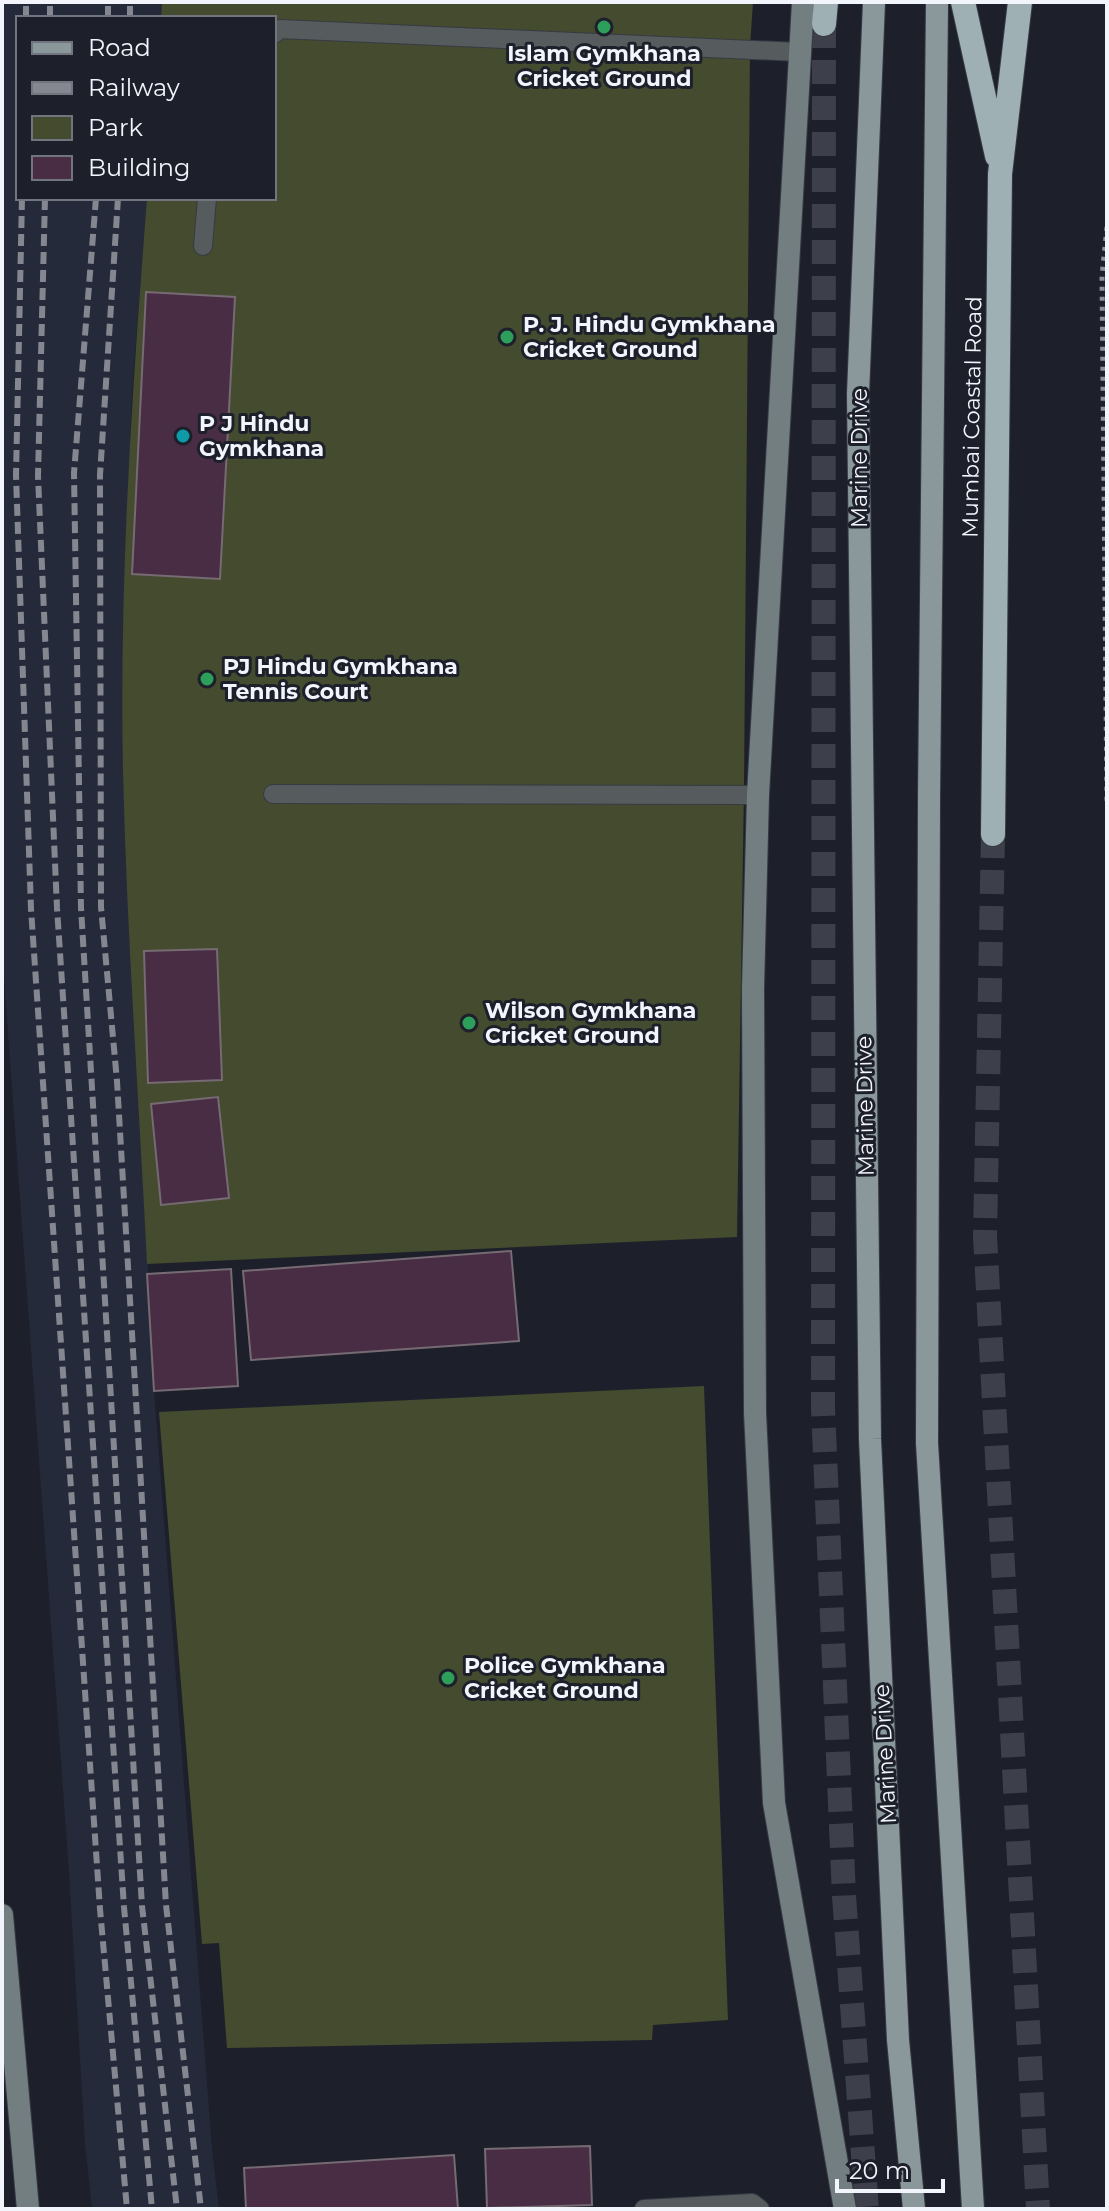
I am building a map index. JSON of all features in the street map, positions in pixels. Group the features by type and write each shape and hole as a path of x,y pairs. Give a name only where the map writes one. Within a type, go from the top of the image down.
{"highway":[{"path":"963,2 1000,174"},
{"name":"Mumbai Coastal Road","path":"993,834 1000,174 1020,2"}],"main road":[{"path":"803,2 758,795 753,988 755,1413 774,1803 845,2209"},
{"name":"Marine Drive","path":"874,2 858,394 870,1439 898,2040 914,2209"},
{"path":"937,2 929,797 927,1443 973,2209"},
{"path":"2,1915 28,2209"}],"lane":[{"path":"276,32 280,29 799,52"},
{"path":"203,246 207,200"},
{"path":"273,794 758,795"},
{"path":"644,2209 752,2203 760,2209"}],"path":[{"path":"1107,227 1102,276 1107,806"}],"shaded area":[{"path":"2,2 162,2 161,16 16,16 16,200 147,200 132,393 125,583 123,773 154,1391 219,2209 92,2209 2,950"}],"green space":[{"path":"162,2 753,2 750,47 737,1237 147,1264 127,896 122,701 128,486 147,200 276,200 276,16 161,16"},
{"name":"Police Gymkhana Cricket Ground","path":"704,1386 728,2020 653,2025 652,2040 227,2048 219,1943 202,1944 159,1412"}],"building":[{"name":"P J Hindu Gymkhana","path":"146,292 235,297 220,579 132,574"},
{"path":"217,949 222,1080 148,1083 144,951"},
{"path":"218,1097 229,1198 161,1205 151,1104"},
{"path":"511,1251 519,1341 251,1360 243,1271"},
{"path":"231,1269 238,1386 154,1391 147,1274"},
{"path":"590,2146 592,2205 487,2208 485,2149"},
{"path":"454,2155 458,2209 246,2209 244,2168"}],"tunnel":[{"path":"824,24 823,1408 844,1896 867,2209"},
{"path":"993,834 985,1236 1038,2209"}],"railway":[{"path":"26,2 26,16"},
{"path":"50,2 50,16"},
{"path":"108,2 108,16"},
{"path":"130,2 130,16"},
{"path":"22,200 16,475 31,909 100,1909 127,2209"},
{"path":"45,200 38,476 57,908 124,1907 152,2209"},
{"path":"96,200 74,473 81,908 142,1906 177,2209"},
{"path":"118,200 100,475 101,907 117,1081 166,1905 201,2209"}],"place":[{"name":"Islam Gymkhana Cricket Ground","path":"604,27"},
{"name":"P. J. Hindu Gymkhana Cricket Ground","path":"507,337"},
{"name":"P J Hindu Gymkhana","path":"183,436"},
{"name":"PJ Hindu Gymkhana Tennis Court","path":"207,679"},
{"name":"Wilson Gymkhana Cricket Ground","path":"469,1023"},
{"name":"Police Gymkhana Cricket Ground","path":"448,1678"}]}
